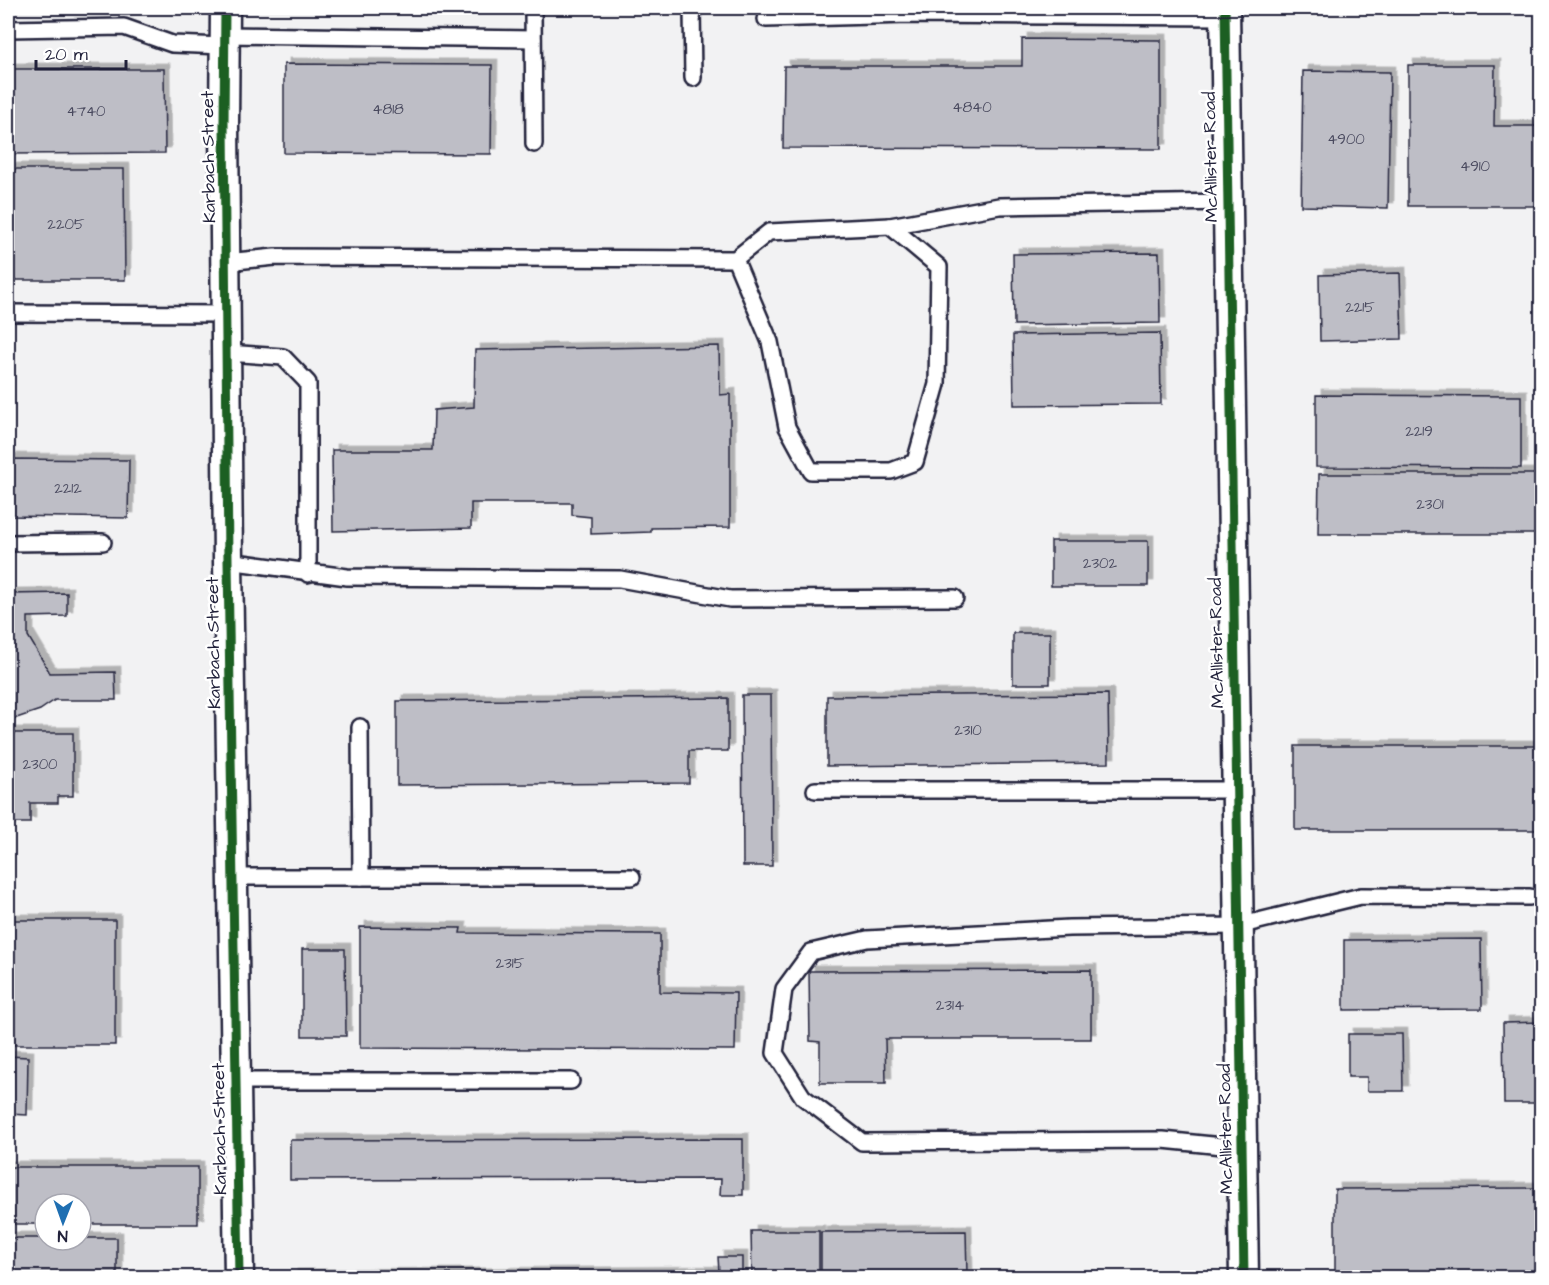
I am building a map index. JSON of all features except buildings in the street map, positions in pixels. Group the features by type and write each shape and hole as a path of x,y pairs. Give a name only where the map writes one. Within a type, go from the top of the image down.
{"street":[{"name":"McAllister Road","path":"1225,12 1244,1278"},
{"name":"Karbach Street","path":"225,29 228,561 239,1278"}],"lane":[{"path":"533,8 534,144"},
{"path":"692,8 693,78"},
{"path":"766,19 962,12 1225,12"},
{"path":"8,29 124,27 172,44 225,29 534,39"},
{"path":"226,262 275,257 735,259 769,232 890,226 999,206 1227,202"},
{"path":"735,259 770,342 787,427 811,471 891,471 915,462 937,384 939,267 890,226"},
{"path":"8,313 227,314"},
{"path":"227,353 283,357 308,382 308,574"},
{"path":"8,543 103,542"},
{"path":"228,561 308,574 347,577 620,579 730,599 955,598"},
{"path":"360,727 361,877"},
{"path":"815,789 1236,790"},
{"path":"232,877 632,877"},
{"path":"1242,1148 1163,1140 862,1142 803,1097 775,1053 784,989 811,952 879,938 1069,928 1239,926 1361,896 1530,897"},
{"path":"235,1081 572,1081"}],"cycle path":[{"path":"225,8 228,561 239,1278"},
{"path":"1225,8 1244,1278"}]}
